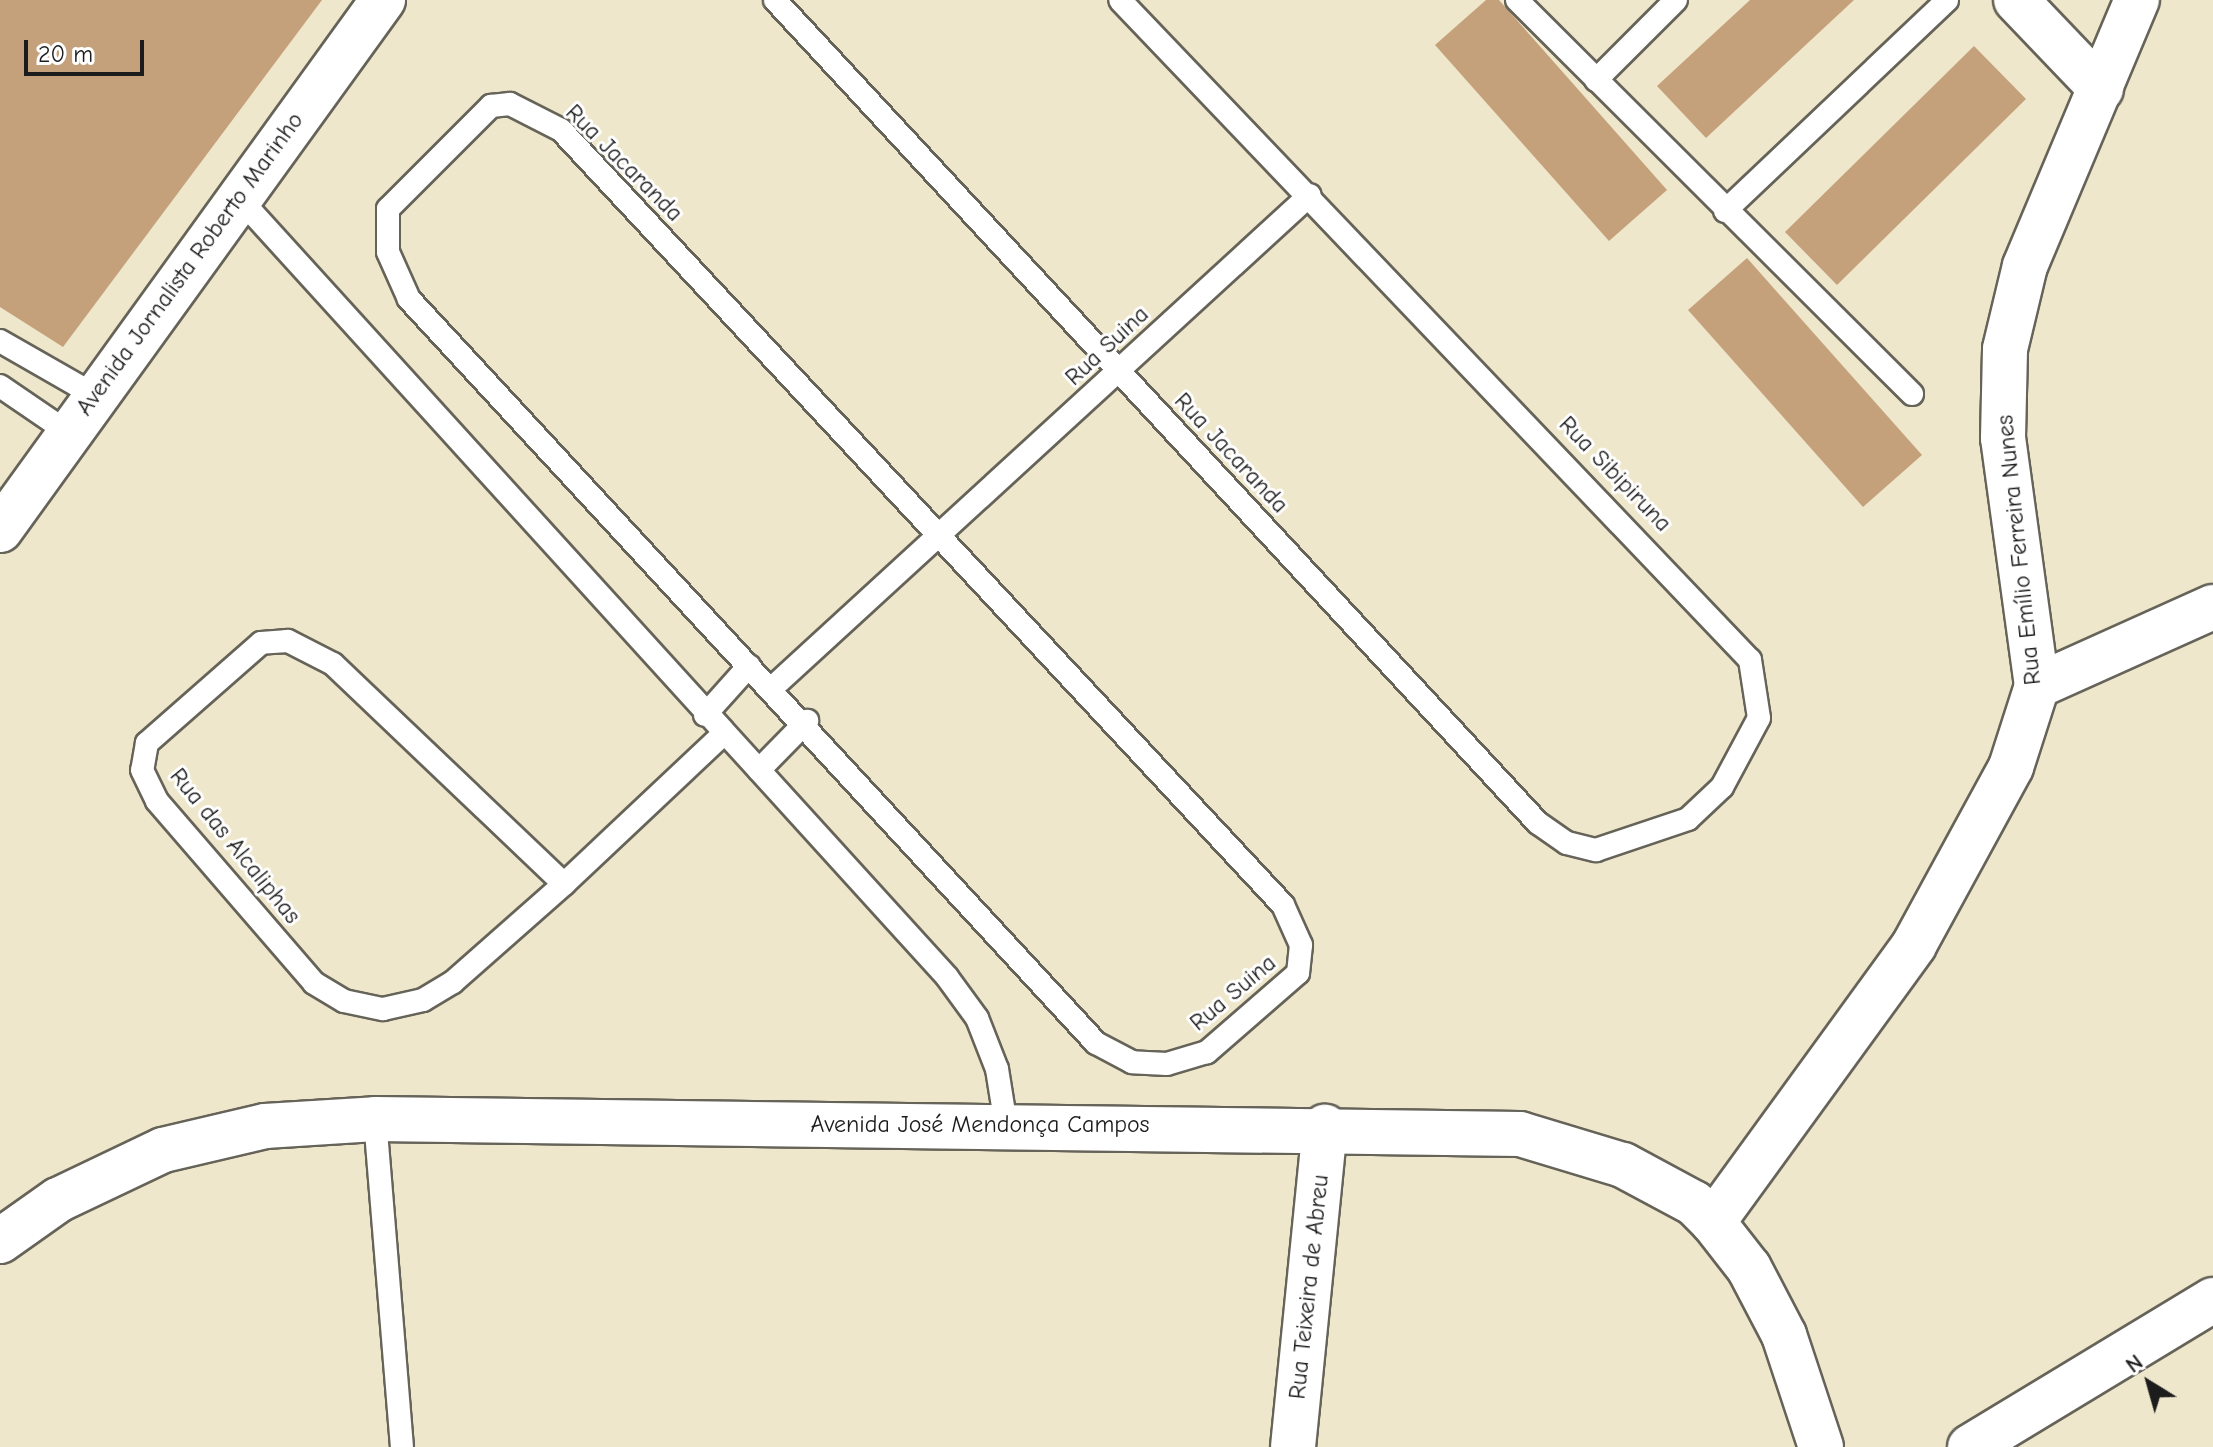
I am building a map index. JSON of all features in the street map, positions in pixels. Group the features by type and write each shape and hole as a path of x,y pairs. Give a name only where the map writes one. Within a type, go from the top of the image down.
{"main road":[{"name":"Avenida Jornalista Roberto Marinho","path":"0,530 383,0"},
{"path":"2016,0 2101,89"},
{"name":"Rua Emílio Ferreira Nunes","path":"1713,1222 1914,945 2011,767 2037,686 2003,438 2005,349 2025,266 2137,0"},
{"path":"2037,686 2213,607"},
{"name":"Avenida José Mendonça Campos","path":"0,1241 58,1200 163,1150 265,1126 375,1119 1325,1127 1520,1134 1565,1144 1623,1165 1694,1203 1713,1222 1749,1268 1784,1335 1821,1447"},
{"name":"Rua Teixeira de Abreu","path":"1293,1447 1325,1127"},
{"path":"1970,1447 2213,1300"}],"lane":[{"name":"Rua Jacaranda","path":"775,0 1538,823 1567,843 1596,850 1688,819"},
{"path":"1120,0 1310,195"},
{"path":"1517,0 1725,211 1912,394"},
{"path":"1596,80 1676,0"},
{"path":"1725,211 1947,0"},
{"name":"Rua Jacaranda","path":"773,687 749,666 511,416 404,287 388,252 388,209 491,106 510,104 561,130 939,535"},
{"name":"Rua Suina","path":"939,535 1283,905 1301,945 1298,973 1207,1052 1167,1064 1132,1062 1096,1043 773,687 1310,195"},
{"name":"Rua Sibipiruna","path":"1310,195 1750,660 1759,718 1722,787 1688,819"},
{"path":"239,198 722,735 759,770 977,1018 997,1069 1006,1125"},
{"path":"0,341 96,396"},
{"path":"0,386 69,433"},
{"name":"Rua das Alcaliphas","path":"564,884 333,664 288,641 261,643 147,743 142,770 157,801 314,983 344,1001 383,1009 423,1000 564,884 722,735"},
{"path":"705,715 749,666"},
{"path":"759,770 807,721"},
{"path":"375,1119 402,1447"}],"building":[{"path":"0,0 322,0 63,347 0,307"},
{"path":"1486,0 1499,0 1667,190 1609,241 1435,45"},
{"path":"1750,0 1854,0 1706,138 1657,86"},
{"path":"1974,46 2026,99 1837,285 1785,232"},
{"path":"1747,258 1922,455 1863,507 1688,310"}]}
